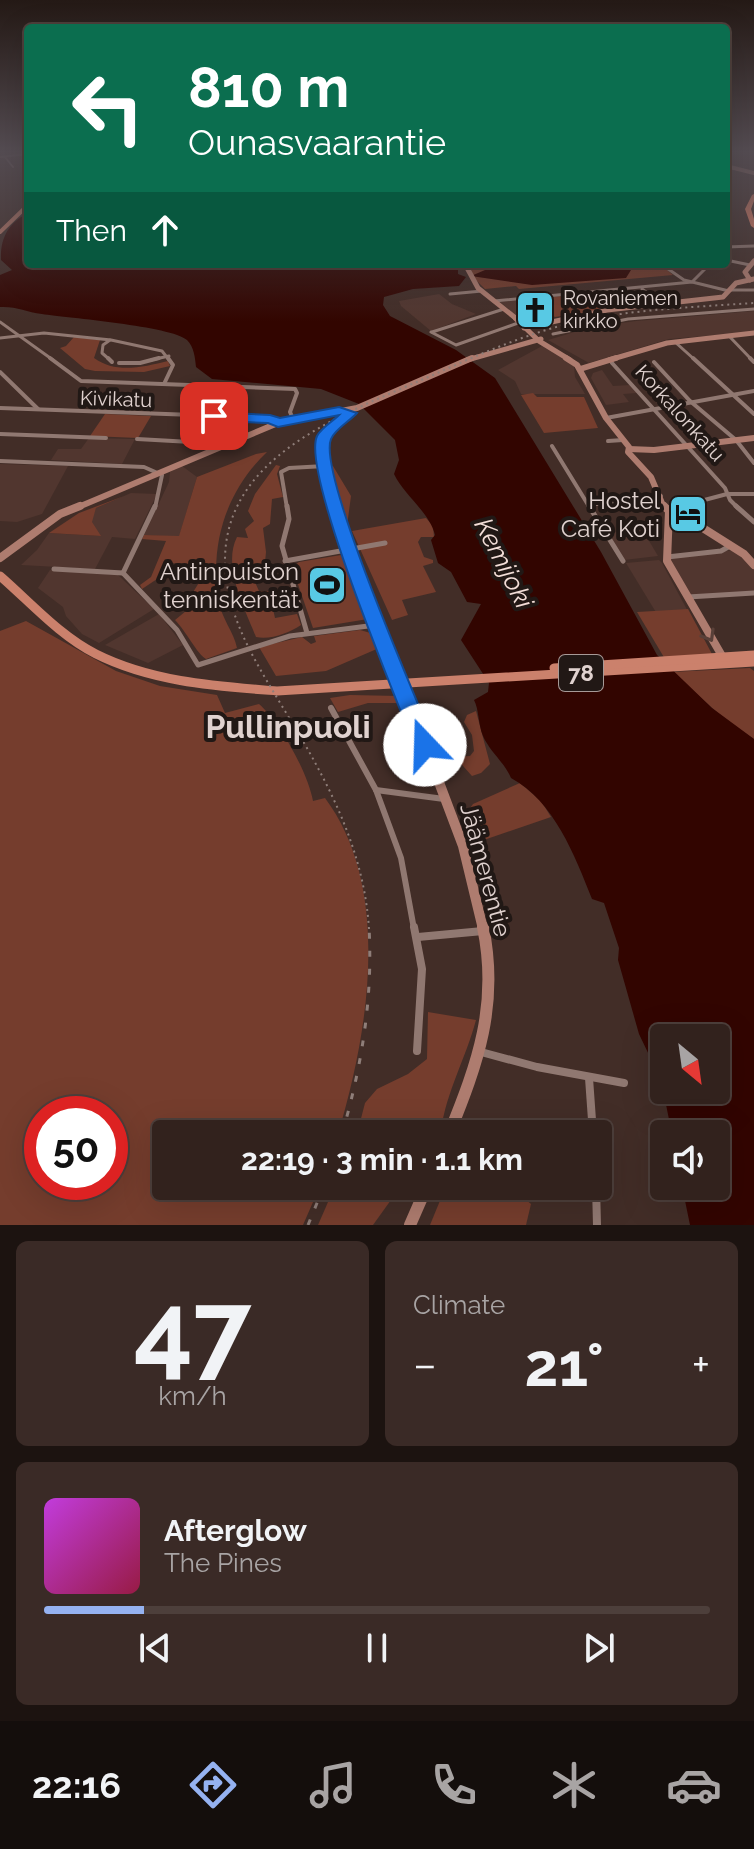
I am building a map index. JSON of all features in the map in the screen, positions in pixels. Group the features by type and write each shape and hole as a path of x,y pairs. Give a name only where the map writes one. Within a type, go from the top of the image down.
{"main road":[{"path":"0,232 24,209"},
{"name":"78","path":"0,576 62,631 96,654 153,676 211,686 277,691 701,662 754,662"},
{"name":"78","path":"0,583 54,629 62,631"},
{"name":"78","path":"725,661 754,655"}],"street":[{"path":"730,247 754,246"},
{"path":"730,260 752,263"},
{"path":"752,263 745,272 752,280"},
{"path":"466,268 467,275 493,301 539,340 583,369 608,418 623,440 637,452 754,438"},
{"path":"668,268 692,282 730,290 754,290"},
{"path":"493,301 692,282 706,268"},
{"path":"526,328 551,321 722,297 736,283 752,280"},
{"path":"641,289 662,304"},
{"path":"450,294 482,291"},
{"path":"504,309 431,332 456,345 516,320"},
{"path":"553,334 628,319 754,309"},
{"path":"0,322 77,380 295,389 297,393 290,412 293,419"},
{"path":"0,338 44,333 153,348 169,356 173,367 164,384"},
{"path":"729,335 754,362"},
{"path":"583,369 676,342 754,335"},
{"path":"111,340 103,345 102,353 112,362"},
{"path":"1,558 68,510 278,423 347,412 477,356 539,340"},
{"path":"676,342 754,414"},
{"path":"743,350 754,351"},
{"path":"119,363 140,363 169,356"},
{"name":"Korkalonkatu","path":"608,362 754,522"},
{"path":"654,362 690,401 736,440 754,463"},
{"path":"0,372 39,407 37,410"},
{"path":"608,418 729,393 754,391"},
{"name":"Kivikatu","path":"0,408 249,417 278,423"},
{"name":"Jäämerentie","path":"347,412 325,436 322,450 325,465 348,551 456,826 483,931 489,1001 480,1052 454,1120"},
{"path":"608,418 637,452 670,505 754,565"},
{"path":"0,434 106,438"},
{"path":"137,439 227,444"},
{"path":"608,441 623,440"},
{"path":"552,446 623,561"},
{"path":"0,461 123,465 149,467 158,472 163,477 163,485 123,573"},
{"path":"307,633 285,561 282,541 289,519 281,472 289,468 325,465"},
{"path":"588,505 670,505 727,494 754,494"},
{"path":"670,505 667,557 725,661"},
{"path":"285,561 385,543"},
{"path":"667,557 721,551 731,546"},
{"path":"54,569 123,573 177,630 198,665 278,639 376,625"},
{"path":"687,597 754,593"},
{"path":"331,708 376,790 399,849 422,969 417,1051"},
{"path":"376,790 392,789 428,800 445,799"},
{"path":"418,937 483,931"},
{"path":"480,1052 589,1078 624,1083"},
{"path":"589,1078 592,1120"},
{"path":"410,1225 421,1200"},
{"path":"596,1200 597,1225"}],"shaded area":[{"path":"472,268 665,268 673,275 519,289 516,286 485,289 471,275"},
{"path":"597,293 614,308 555,317 528,299"},
{"path":"439,294 452,304 476,314 431,331 399,301"},
{"path":"528,299 555,317 524,322 500,302"},
{"path":"754,311 754,332 669,339 589,363 548,340 591,327"},
{"path":"74,337 100,340 94,358 111,366 139,367 168,361 170,366 144,372 85,369 60,348"},
{"path":"542,346 574,365 575,377 585,394 521,394 515,381 498,370"},
{"path":"602,370 613,386 630,385 637,393 623,394 629,402 606,405 591,378 593,373"},
{"path":"533,393 537,397 584,397 598,428 544,433 521,395"},
{"path":"105,414 151,416 138,438 90,436"},
{"path":"89,438 135,439 122,464 51,460 58,449 81,449"},
{"path":"267,452 253,467 231,502 219,540 219,601 237,648 206,659 175,620 186,611 185,605 200,581 190,564 167,563 160,577 142,589 140,585 151,577 166,541 142,539 144,535 179,536 197,477"},
{"path":"0,464 68,466 42,514 17,522 0,521"},
{"path":"276,465 280,466 277,474 283,497 272,499 270,524 263,528 266,552 264,573 254,580 259,591 269,591 275,618 297,614 301,625 280,635 262,638 256,637 241,601 232,561 233,548 237,537 248,538 245,529 254,521 248,511 255,494"},
{"path":"182,466 197,477 179,537 144,535 169,482 170,472"},
{"path":"329,466 333,466 351,496 347,526 355,546 350,546"},
{"path":"131,493 157,494 135,539 112,537 95,569 21,565 49,533 100,536 91,522 96,508"},
{"path":"124,496 96,508 92,522 101,536 49,533 79,513"},
{"path":"426,518 433,526 434,537 421,537 418,542 424,557 433,560 433,563 423,566 436,592 402,600 408,615 392,620 352,531"},
{"path":"642,529 658,556 624,560 609,533"},
{"path":"734,550 754,569 754,592 690,596 670,562 670,558"},
{"path":"345,556 368,619 313,628 292,567 299,562"},
{"path":"659,560 700,634 671,637 626,563"},
{"path":"50,570 118,575 154,609 99,643 82,634 66,616 63,607 38,588"},
{"path":"688,609 712,654 665,659 637,612"},
{"path":"159,614 183,645 148,663 105,645"},
{"path":"26,621 116,671 160,686 217,695 225,713 259,704 267,712 292,749 313,801 325,798 346,834 360,875 367,918 368,963 358,1052 342,1120 152,1120 152,1200 314,1200 303,1225 0,1225 0,631"},
{"path":"360,630 374,634 379,648 326,671 276,676 259,647 302,637 311,644 316,642 314,636"},
{"path":"750,668 754,671 754,739 728,722 672,672"},
{"path":"350,695 399,696 405,703 368,703 338,712 330,698"},
{"path":"476,711 490,764 481,773 472,776 455,757 470,756 474,751 472,735 464,722 467,715"},
{"path":"520,783 541,801 551,817 478,842 468,811 473,804"},
{"path":"428,1012 476,1020 443,1120 361,1120 365,1103 377,1089 408,1074 427,1059"},
{"path":"329,1200 391,1200 373,1225 318,1225"},
{"path":"440,1200 526,1200 531,1204 526,1225 430,1225"}],"water":[{"name":"Kemijoki","path":"24,215 24,268 458,268 458,274 466,277 459,286 413,289 384,297 383,305 390,316 456,350 495,378 601,552 657,655 712,708 754,739 754,1225 690,1225 685,1200 730,1200 730,1120 669,1120 666,1104 730,1104 730,1024 650,1024 650,1057 639,1034 618,960 619,948 604,903 592,899 570,848 551,815 526,788 511,778 483,736 474,700 488,692 489,683 461,640 481,604 467,602 451,572 438,563 431,540 435,535 432,527 394,474 399,460 395,440 359,404 321,389 212,379 196,367 191,346 177,335 0,307 0,275 12,270 1,260 7,232"},
{"path":"485,270 631,270 626,278 532,285 471,276"}],"railway":[{"path":"369,929 360,870 340,815 315,762 254,658 231,603 225,556 233,517 251,484 279,456 312,432 350,412 521,339 601,317 754,303"},
{"path":"346,1120 364,1031 369,980 369,927"},
{"path":"308,1225 318,1200"}],"place":[{"name":"Rovaniemen kirkko","path":"535,310"},
{"name":"Hostel Café Koti","path":"688,514"},
{"name":"Antinpuiston tenniskentät","path":"327,585"}],"district":[{"name":"Pullinpuoli","path":"288,726"}],"route":[{"path":"214,416 270,419 278,423 346,410 350,413 325,436 322,450 325,465 344,540 425,745"}]}
